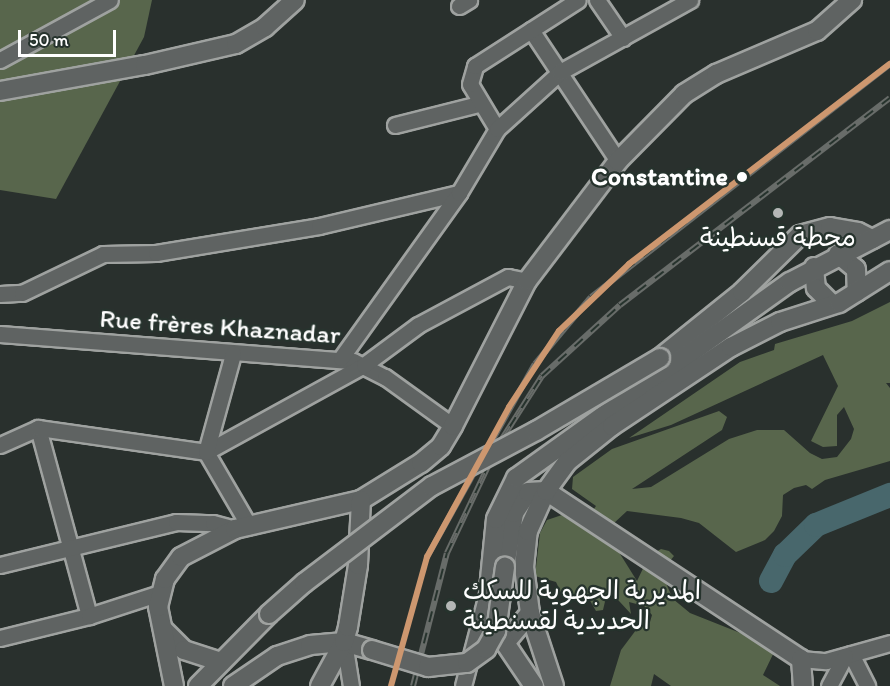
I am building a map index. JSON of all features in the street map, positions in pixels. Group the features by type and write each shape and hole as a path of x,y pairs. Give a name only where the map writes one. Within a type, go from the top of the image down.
{"main road":[{"path":"0,91 146,65 236,44 265,27 295,0"},
{"path":"174,686 158,621 160,593 181,557 242,528 361,500 422,463 441,446 453,426 527,281 618,161 684,94 716,75 817,31 852,0"},
{"path":"198,686 269,614 304,583 432,486 536,431 660,358 742,292 800,235 830,227 858,232 872,239"},
{"path":"534,686 505,643 492,615 489,589 496,519 516,478 749,310 814,267 890,230"},
{"path":"838,255 856,269 857,292"},
{"path":"814,267 816,288 832,304"},
{"path":"554,686 530,613 525,581 525,547 546,491 567,462 601,434 731,347 806,313 832,304 857,292 890,271"},
{"path":"697,327 749,310"},
{"path":"233,686 277,656 309,645 344,642 428,668 467,663 486,649 496,631 509,530 518,506 528,492 546,491 575,507 794,655 803,686"},
{"path":"320,686 344,642 358,565 361,500"},
{"path":"505,643 530,613"},
{"path":"158,621 184,650 221,662"}],"street":[{"path":"0,60 110,0"},
{"path":"497,129 478,104 470,84 475,66 578,0"},
{"path":"597,0 622,38"},
{"path":"341,358 459,193 497,129 560,72 690,0"},
{"path":"531,30 618,161"},
{"path":"395,125 478,104"},
{"path":"0,294 36,287 103,254 156,253 319,226 459,193"},
{"path":"0,445 38,428 207,452 364,365 418,325 508,277 527,281"},
{"name":"Rue frères Khaznadar","path":"0,334 233,354 341,358 364,365 453,426"},
{"path":"233,354 207,452 242,528"},
{"path":"38,428 89,616"},
{"path":"0,565 176,522 213,523 242,528"},
{"path":"463,686 489,589"},
{"path":"0,638 89,616 160,593"},
{"path":"344,642 351,686"},
{"path":"794,655 817,662 890,643"},
{"path":"829,686 848,655"},
{"path":"848,655 867,686"}],"green space":[{"path":"0,0 152,0 144,37 56,199 0,190"},
{"path":"890,302 890,383 886,383 890,388 890,461 825,480 812,489 806,485 794,488 783,495 782,516 774,531 765,540 736,552 699,523 681,518 627,511 613,524 612,541 637,581 649,556 661,549 669,551 674,556 661,572 673,599 690,613 748,636 768,650 777,646 763,675 780,686 671,686 654,674 651,686 610,686 621,650 636,630 650,622 652,615 644,606 629,602 631,614 608,589 603,610 596,611 588,597 581,593 568,597 562,595 556,582 535,576 540,533 547,520 562,515 581,527 596,506 572,489 573,477 612,449 719,411 727,417 722,430 632,489 651,487 729,439 757,430 784,430 810,453 822,459 837,457 851,439 854,429 844,407 837,415 837,446 823,447 811,441 838,386 823,355 671,425 629,438 740,362 774,350 775,344 852,321"}],"waterway":[{"path":"771,581 785,555 816,525 890,495"}],"railway":[{"path":"427,557 535,364 591,297 890,64"},
{"path":"413,686 447,553 498,445 542,376 620,305 890,98"}],"transit line":[{"path":"391,686 427,557 509,407 559,331 629,264 890,64"}],"place":[{"name":"Constantine","path":"742,177"},
{"name":"محطة قسنطينة","path":"778,213"},
{"name":"المديرية الجهوية للسكك الحديدية لقسنطينة","path":"451,606"}]}
